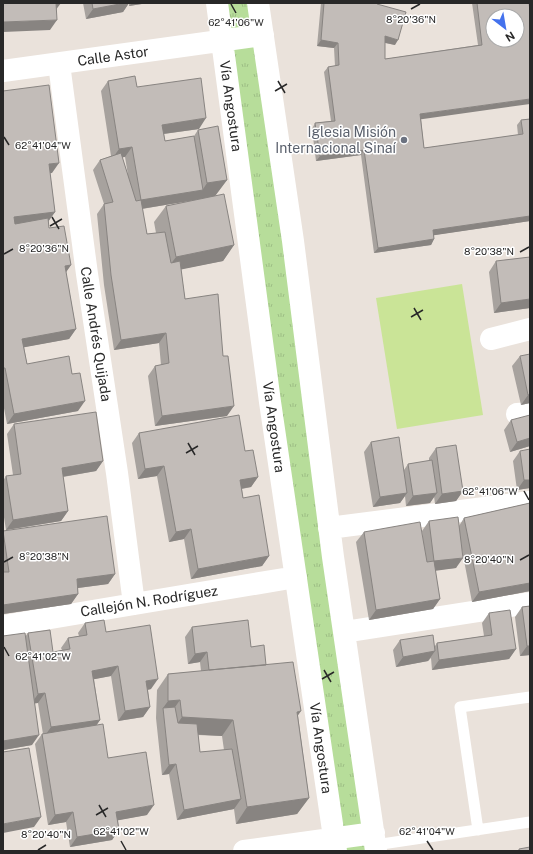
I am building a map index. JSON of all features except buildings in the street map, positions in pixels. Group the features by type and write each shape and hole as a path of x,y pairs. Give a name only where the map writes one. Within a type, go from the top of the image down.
{"street":[{"name":"Vía Angostura","path":"217,3 296,577 335,845"},
{"path":"244,851 375,843 344,632 293,241 258,3"},
{"name":"Calle Astor","path":"3,71 263,35"},
{"name":"Calle Andrés Quijada","path":"59,64 134,604"},
{"path":"491,339 530,328"},
{"path":"330,528 530,502"},
{"name":"Callejón N. Rodríguez","path":"3,626 296,577"},
{"path":"344,632 530,603"}],"lane":[{"path":"478,830 460,707 530,697"},
{"path":"375,843 530,822"}],"green space":[{"path":"217,3 258,3 376,851 336,851"},
{"path":"462,284 483,415 397,429 376,298"}],"place":[{"name":"Iglesia Misión Internacional Sinaí","path":"404,140"}]}
